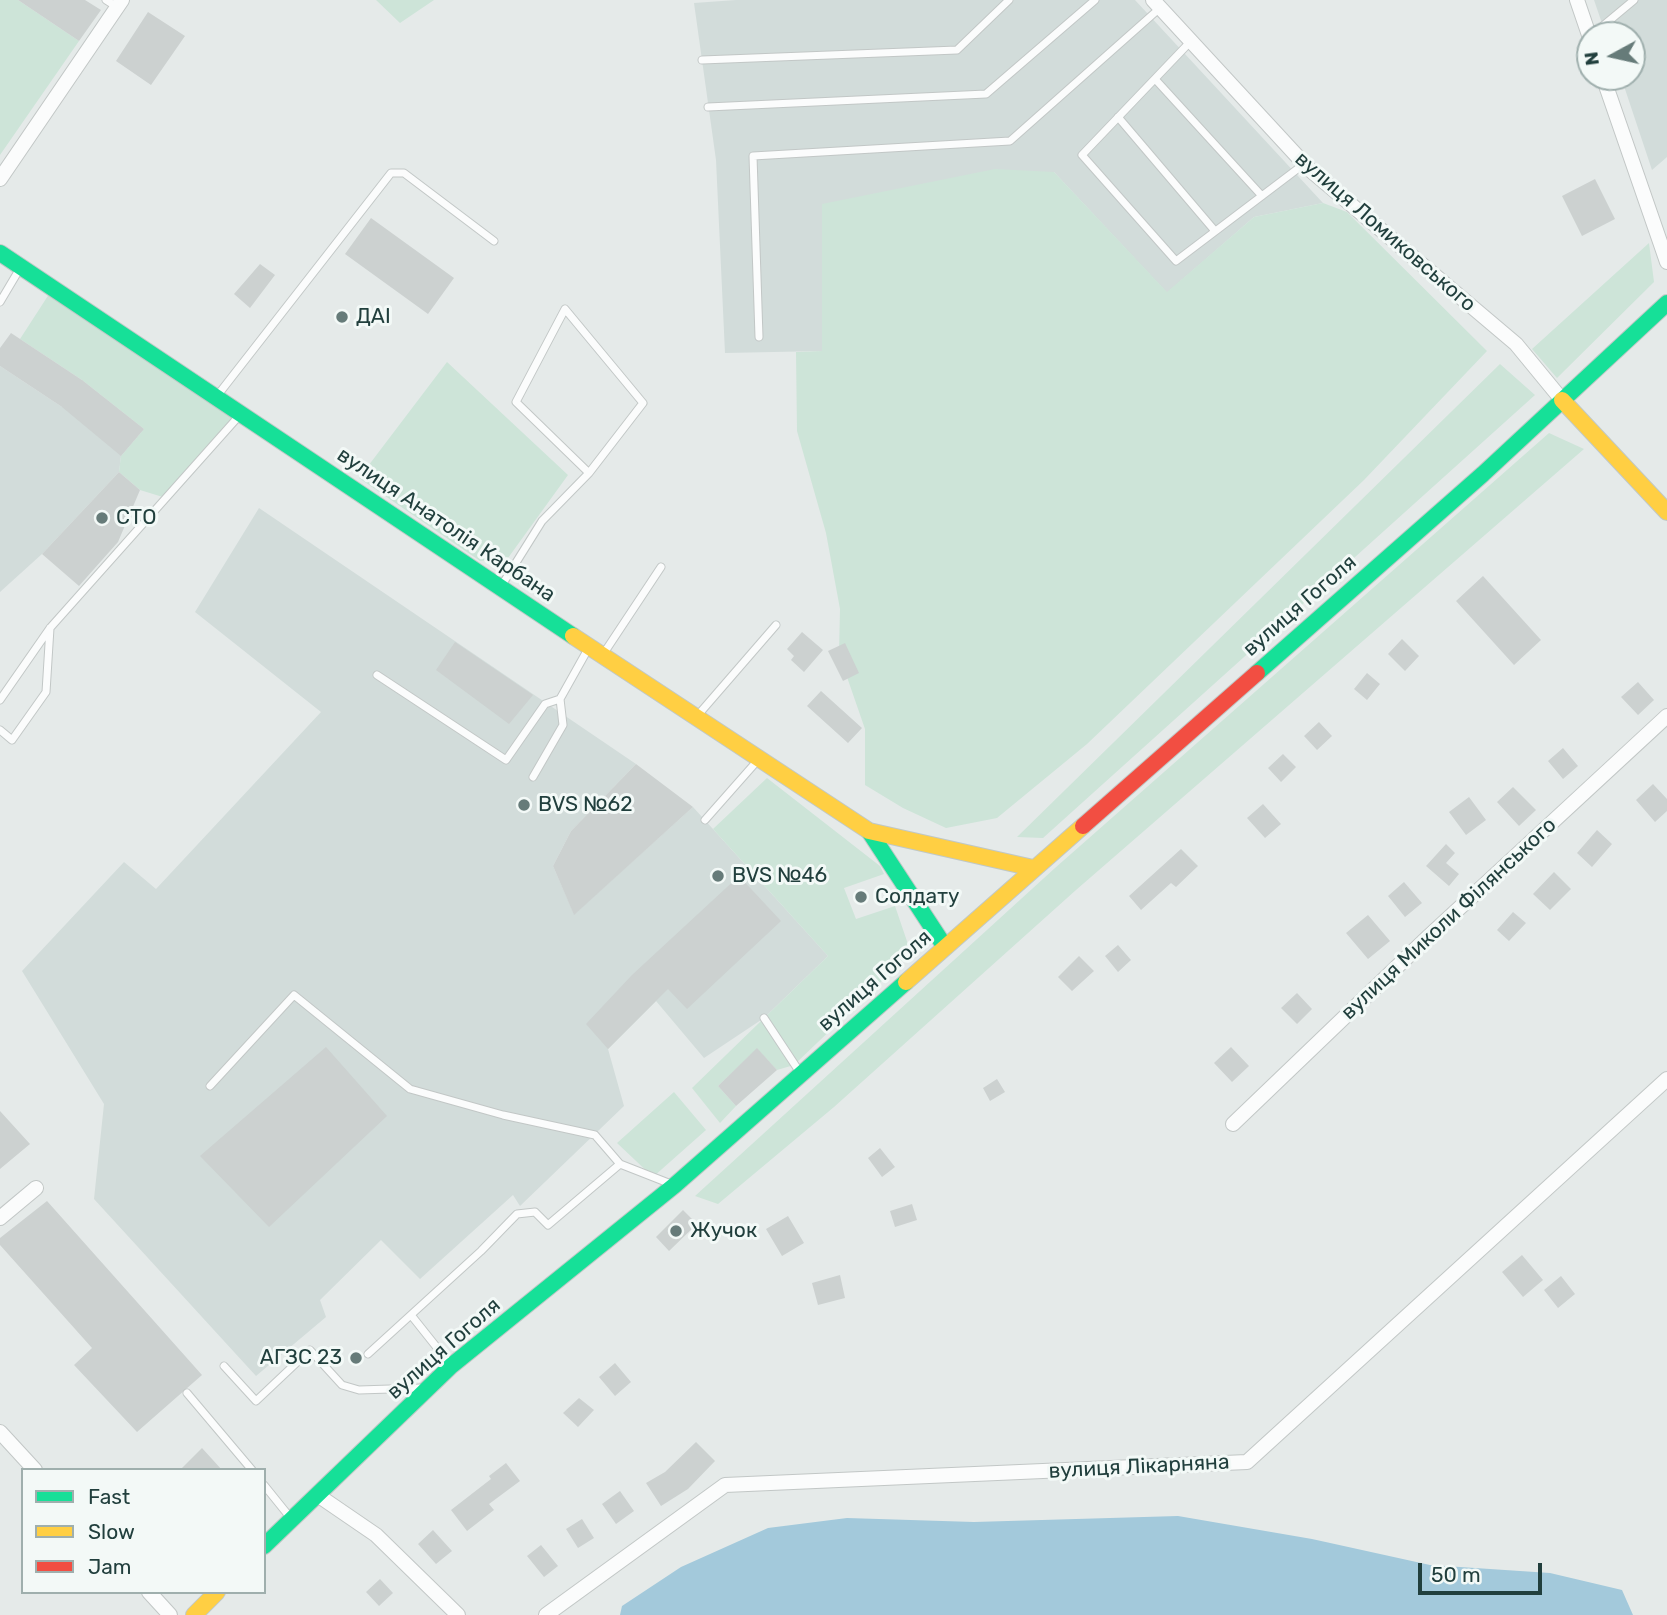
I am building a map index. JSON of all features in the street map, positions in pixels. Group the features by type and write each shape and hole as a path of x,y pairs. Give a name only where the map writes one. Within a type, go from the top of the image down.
{"street":[{"path":"1577,0 1584,21"},
{"path":"0,179 115,2"},
{"name":"вулиця Ломиковського","path":"1156,4 1304,164 1516,344 1562,400"},
{"path":"1608,91 1667,262"},
{"name":"вулиця Анатолія Карбана","path":"0,253 869,831"},
{"name":"вулиця Гоголя","path":"266,1544 452,1366 675,1185 802,1074 1483,474 1667,303"},
{"path":"1562,400 1667,512"},
{"name":"вулиця Миколи Філянського","path":"1233,1124 1427,938 1667,716"},
{"path":"869,831 1033,868"},
{"path":"869,831 946,947"},
{"name":"вулиця Лікарняна","path":"546,1615 725,1485 1247,1462 1667,1079"},
{"path":"0,1218 36,1188"},
{"path":"0,1432 33,1468"},
{"path":"319,1496 376,1535 458,1615"},
{"path":"151,1594 170,1615"},
{"path":"194,1615 215,1594"}],"lane":[{"path":"702,60 957,50 1009,0"},
{"path":"708,107 986,94 1095,0"},
{"path":"1609,21 1634,0"},
{"path":"759,337 753,156 1010,141 1156,4"},
{"path":"1191,41 1082,155 1176,261 1304,164"},
{"path":"1155,79 1262,196"},
{"path":"1118,117 1215,231"},
{"path":"217,396 391,173 404,173 494,241"},
{"path":"0,302 22,267"},
{"path":"500,588 542,521 589,473 643,403 565,309 516,402 589,473"},
{"path":"0,699 50,628 242,413"},
{"path":"377,676 506,760 545,704 560,699 661,567"},
{"path":"697,716 776,625"},
{"path":"0,730 12,740 46,692 50,628"},
{"path":"533,777 563,725 560,699"},
{"path":"705,820 759,759"},
{"path":"211,1086 294,995 410,1089 503,1115 595,1135 620,1164 675,1185"},
{"path":"764,1018 802,1074"},
{"path":"368,1354 517,1214 536,1212 548,1225 620,1164"},
{"path":"411,1315 452,1366"},
{"path":"224,1366 256,1401 310,1350 342,1385 359,1390 428,1388"},
{"path":"187,1393 250,1468"},
{"path":"266,1488 292,1520"}],"shaded area":[{"path":"736,0 1135,0 1323,203 1254,217 1167,293 1054,172 822,205 822,351 725,353 716,160 694,3"},
{"path":"1594,0 1667,0 1667,157 1652,170 1626,91 1646,91 1646,21 1601,21"},
{"path":"0,366 62,407 82,380 144,429 121,456 119,472 42,554 0,592"},
{"path":"259,508 636,764 571,831 553,866 574,914 693,807 828,956 764,1018 704,1058 656,1001 608,1049 624,1106 520,1206 513,1195 420,1279 381,1240 320,1300 326,1317 256,1376 94,1199 104,1104 22,971 124,862 156,889 321,712 195,612"}],"green space":[{"path":"0,0 18,0 79,41 0,155"},
{"path":"376,0 434,0 400,23"},
{"path":"995,169 1054,172 1167,292 1254,217 1323,203 1347,212 1487,351 1364,480 1087,744 997,818 946,828 903,808 865,785 865,729 839,654 840,609 826,533 797,431 796,352 822,351 822,204"},
{"path":"1649,243 1654,282 1557,378 1532,349"},
{"path":"53,288 242,413 166,498 140,490 119,472 121,456 144,429 82,380 20,339"},
{"path":"447,362 568,475 508,558 480,561 359,478"},
{"path":"1500,364 1535,395 1043,838 1017,837"},
{"path":"1549,433 1584,449 1076,890 834,1107 718,1204 695,1196 1055,868"},
{"path":"767,778 880,866 884,874 844,888 856,919 895,906 911,953 794,1065 777,1070 757,1049 718,1086 736,1106 720,1123 692,1088 828,956 713,829"},
{"path":"674,1092 706,1130 653,1177 617,1143"}],"water":[{"path":"1178,1516 1312,1539 1430,1565 1550,1573 1622,1590 1633,1615 620,1615 622,1606 681,1567 768,1528 847,1518 974,1522"}],"building":[{"path":"18,0 85,0 101,10 79,41"},
{"path":"148,12 185,36 151,85 116,61"},
{"path":"1595,179 1615,219 1582,236 1562,196"},
{"path":"371,218 454,278 428,314 345,254"},
{"path":"260,264 275,275 250,308 234,294"},
{"path":"11,333 82,380 144,429 121,456 62,407 0,366 0,348"},
{"name":"СТО","path":"119,472 140,490 118,542 79,586 42,554"},
{"path":"1483,576 1541,640 1514,665 1456,601"},
{"path":"802,632 823,650 804,672 791,660 794,656 787,649"},
{"path":"1402,639 1419,656 1405,671 1388,654"},
{"path":"455,642 533,695 509,724 436,670"},
{"path":"845,643 859,673 843,681 828,651"},
{"path":"1367,673 1380,684 1367,700 1354,689"},
{"path":"1638,682 1654,700 1638,715 1621,697"},
{"path":"821,691 862,728 848,743 807,706"},
{"path":"1319,722 1332,736 1317,750 1304,736"},
{"path":"1563,748 1578,766 1563,779 1548,761"},
{"path":"1283,754 1296,767 1281,782 1268,768"},
{"path":"636,764 693,807 574,915 553,866 571,831"},
{"path":"1653,784 1667,799 1667,811 1655,822 1636,800"},
{"path":"1513,787 1536,810 1519,826 1497,802"},
{"path":"1469,797 1486,820 1466,835 1449,812"},
{"path":"1263,804 1281,824 1265,838 1247,818"},
{"path":"1597,830 1612,844 1592,867 1577,853"},
{"path":"1446,844 1455,853 1446,863 1459,874 1449,886 1426,866"},
{"path":"1181,849 1198,866 1176,887 1171,883 1141,910 1129,896"},
{"path":"1554,872 1571,889 1550,910 1533,894"},
{"path":"739,876 781,921 687,1009 668,989 608,1049 586,1024 632,975"},
{"path":"1404,882 1422,903 1405,917 1388,896"},
{"path":"1513,912 1526,923 1509,941 1497,930"},
{"path":"1368,915 1390,941 1368,959 1346,933"},
{"path":"1118,945 1131,960 1118,972 1105,956"},
{"path":"1079,956 1094,971 1072,991 1058,977"},
{"path":"1297,993 1312,1009 1297,1024 1281,1008"},
{"path":"326,1047 387,1116 269,1227 200,1156"},
{"path":"1231,1047 1249,1066 1232,1082 1214,1063"},
{"path":"757,1048 777,1070 736,1106 718,1086"},
{"path":"997,1079 1005,1092 990,1101 983,1088"},
{"path":"0,1111 30,1144 0,1169"},
{"path":"880,1148 895,1167 882,1177 868,1158"},
{"path":"47,1201 202,1375 137,1432 74,1365 92,1348 0,1245 0,1238"},
{"path":"912,1204 917,1220 895,1227 890,1211"},
{"name":"Жучок","path":"683,1210 697,1224 669,1251 656,1237"},
{"path":"788,1216 804,1243 782,1256 766,1229"},
{"path":"1522,1255 1543,1280 1523,1297 1502,1272"},
{"path":"840,1275 845,1298 818,1305 812,1283"},
{"path":"1561,1276 1575,1294 1558,1308 1544,1290"},
{"path":"615,1363 631,1382 615,1396 599,1377"},
{"path":"579,1398 594,1410 578,1427 563,1413"},
{"path":"696,1442 715,1461 688,1489 661,1506 646,1483 665,1472"},
{"path":"202,1448 220,1468 182,1468"},
{"path":"506,1463 520,1481 489,1504 494,1510 467,1531 451,1510 491,1479 489,1476"},
{"path":"620,1491 634,1511 616,1524 602,1504"},
{"path":"582,1519 594,1538 578,1548 566,1529"},
{"path":"433,1530 452,1551 436,1564 418,1544"},
{"path":"541,1545 558,1566 544,1577 527,1556"},
{"path":"380,1579 393,1593 379,1606 366,1592"}],"traffic: fast":[{"path":"0,253 573,636"},
{"path":"1257,673 1483,474 1667,303"},
{"path":"869,831 945,947"},
{"path":"266,1544 451,1366 675,1185 906,982"}],"traffic: slow":[{"path":"1562,400 1667,512"},
{"path":"573,636 869,831 1033,868"},
{"path":"906,982 1083,826"},
{"path":"194,1615 215,1594"}],"traffic: jam":[{"path":"1083,826 1257,673"}],"place":[{"name":"ДАІ","path":"342,317"},
{"name":"СТО","path":"102,518"},
{"name":"BVS №62","path":"524,805"},
{"name":"BVS №46","path":"718,876"},
{"name":"Солдату","path":"861,897"},
{"name":"Жучок","path":"676,1231"},
{"name":"АГЗС 23","path":"356,1358"}]}
